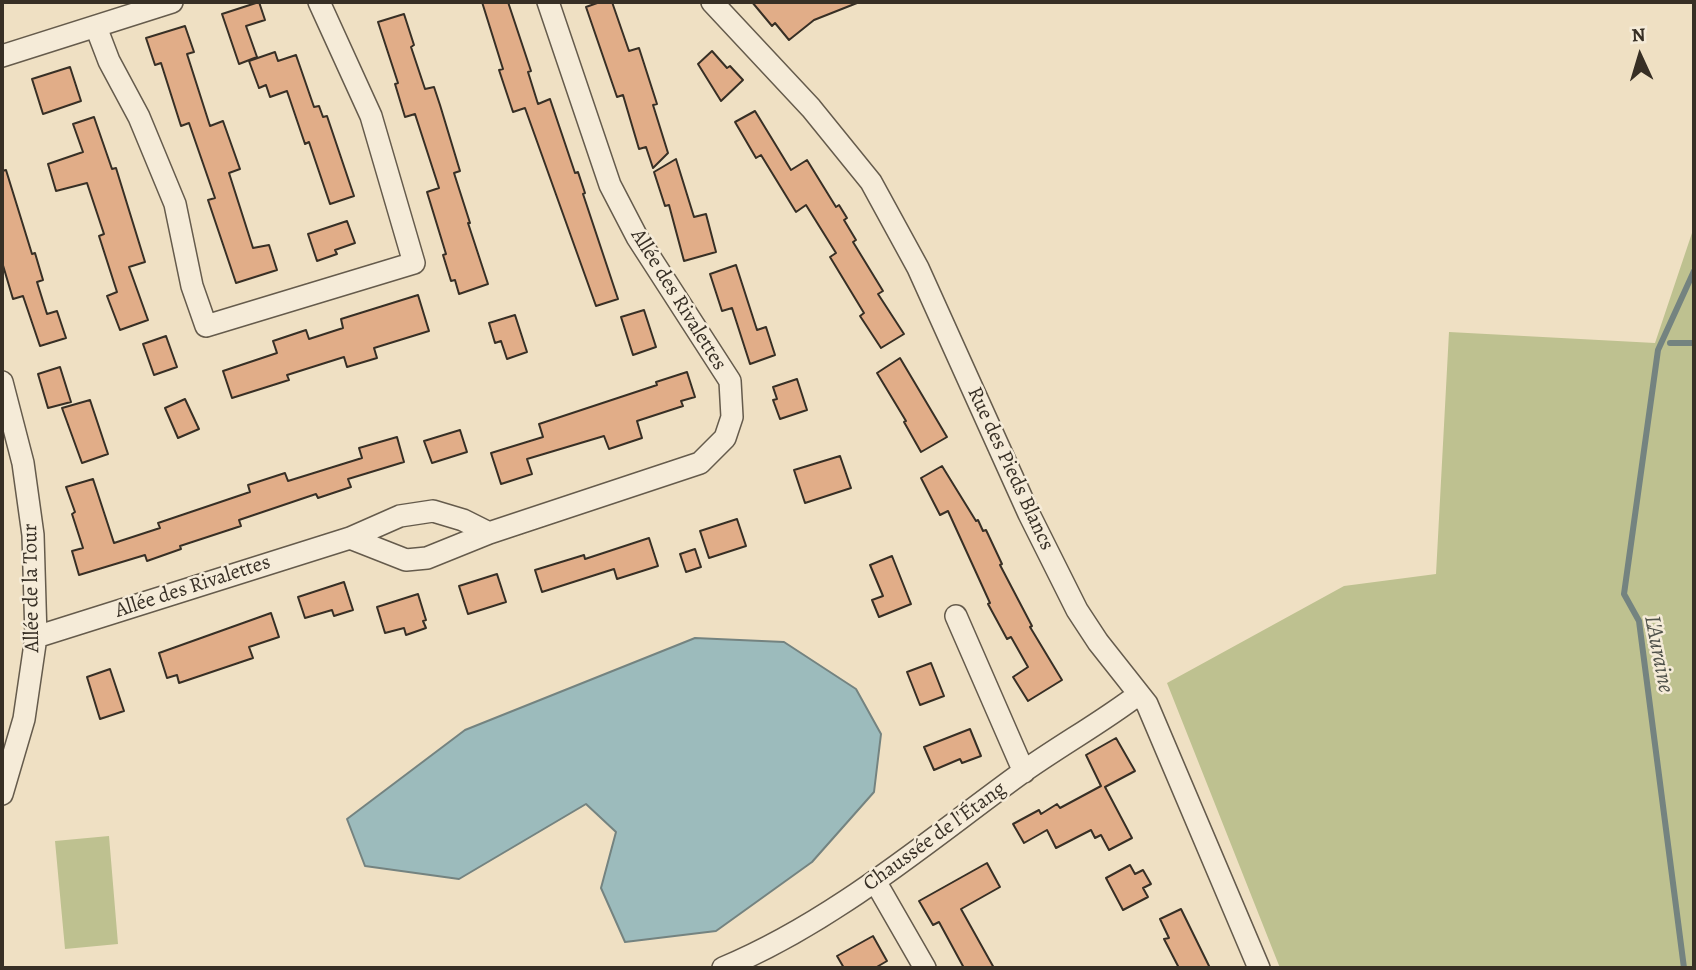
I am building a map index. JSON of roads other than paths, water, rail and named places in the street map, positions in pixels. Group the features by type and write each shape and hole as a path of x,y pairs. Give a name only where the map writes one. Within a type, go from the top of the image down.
{"street":[{"path":"2,56 172,2"},
{"path":"96,27 109,61 139,117 170,193 192,286 206,326 414,263 371,116 319,2"},
{"name":"Allée des Rivalettes","path":"349,538 406,560 427,558 489,533 700,463 725,438 732,417 730,382 637,237 610,185 548,2"},
{"name":"Rue des Pieds Blancs","path":"712,2 811,108 871,182 918,268 1029,514 1077,610 1098,642 1147,704 1259,968"},
{"name":"Allée de la Tour","path":"2,382 23,463 33,535 36,637 24,719 2,794"},
{"name":"Allée des Rivalettes","path":"36,637 349,538 400,516 433,511 463,520 489,533"},
{"path":"956,616 1024,772"},
{"name":"Chaussée de l'Étang","path":"723,968 794,932 875,881 1024,772 1103,721 1139,694"},
{"path":"875,881 925,968"}],"water":[{"path":"695,638 784,642 856,689 881,734 874,792 812,862 716,931 625,942 601,888 616,832 586,804 459,879 365,866 347,819 465,730"}],"waterway":[{"name":"L'Auraine","path":"1684,968 1639,621 1624,594 1658,350 1694,271"},
{"path":"1670,343 1694,343"}]}
